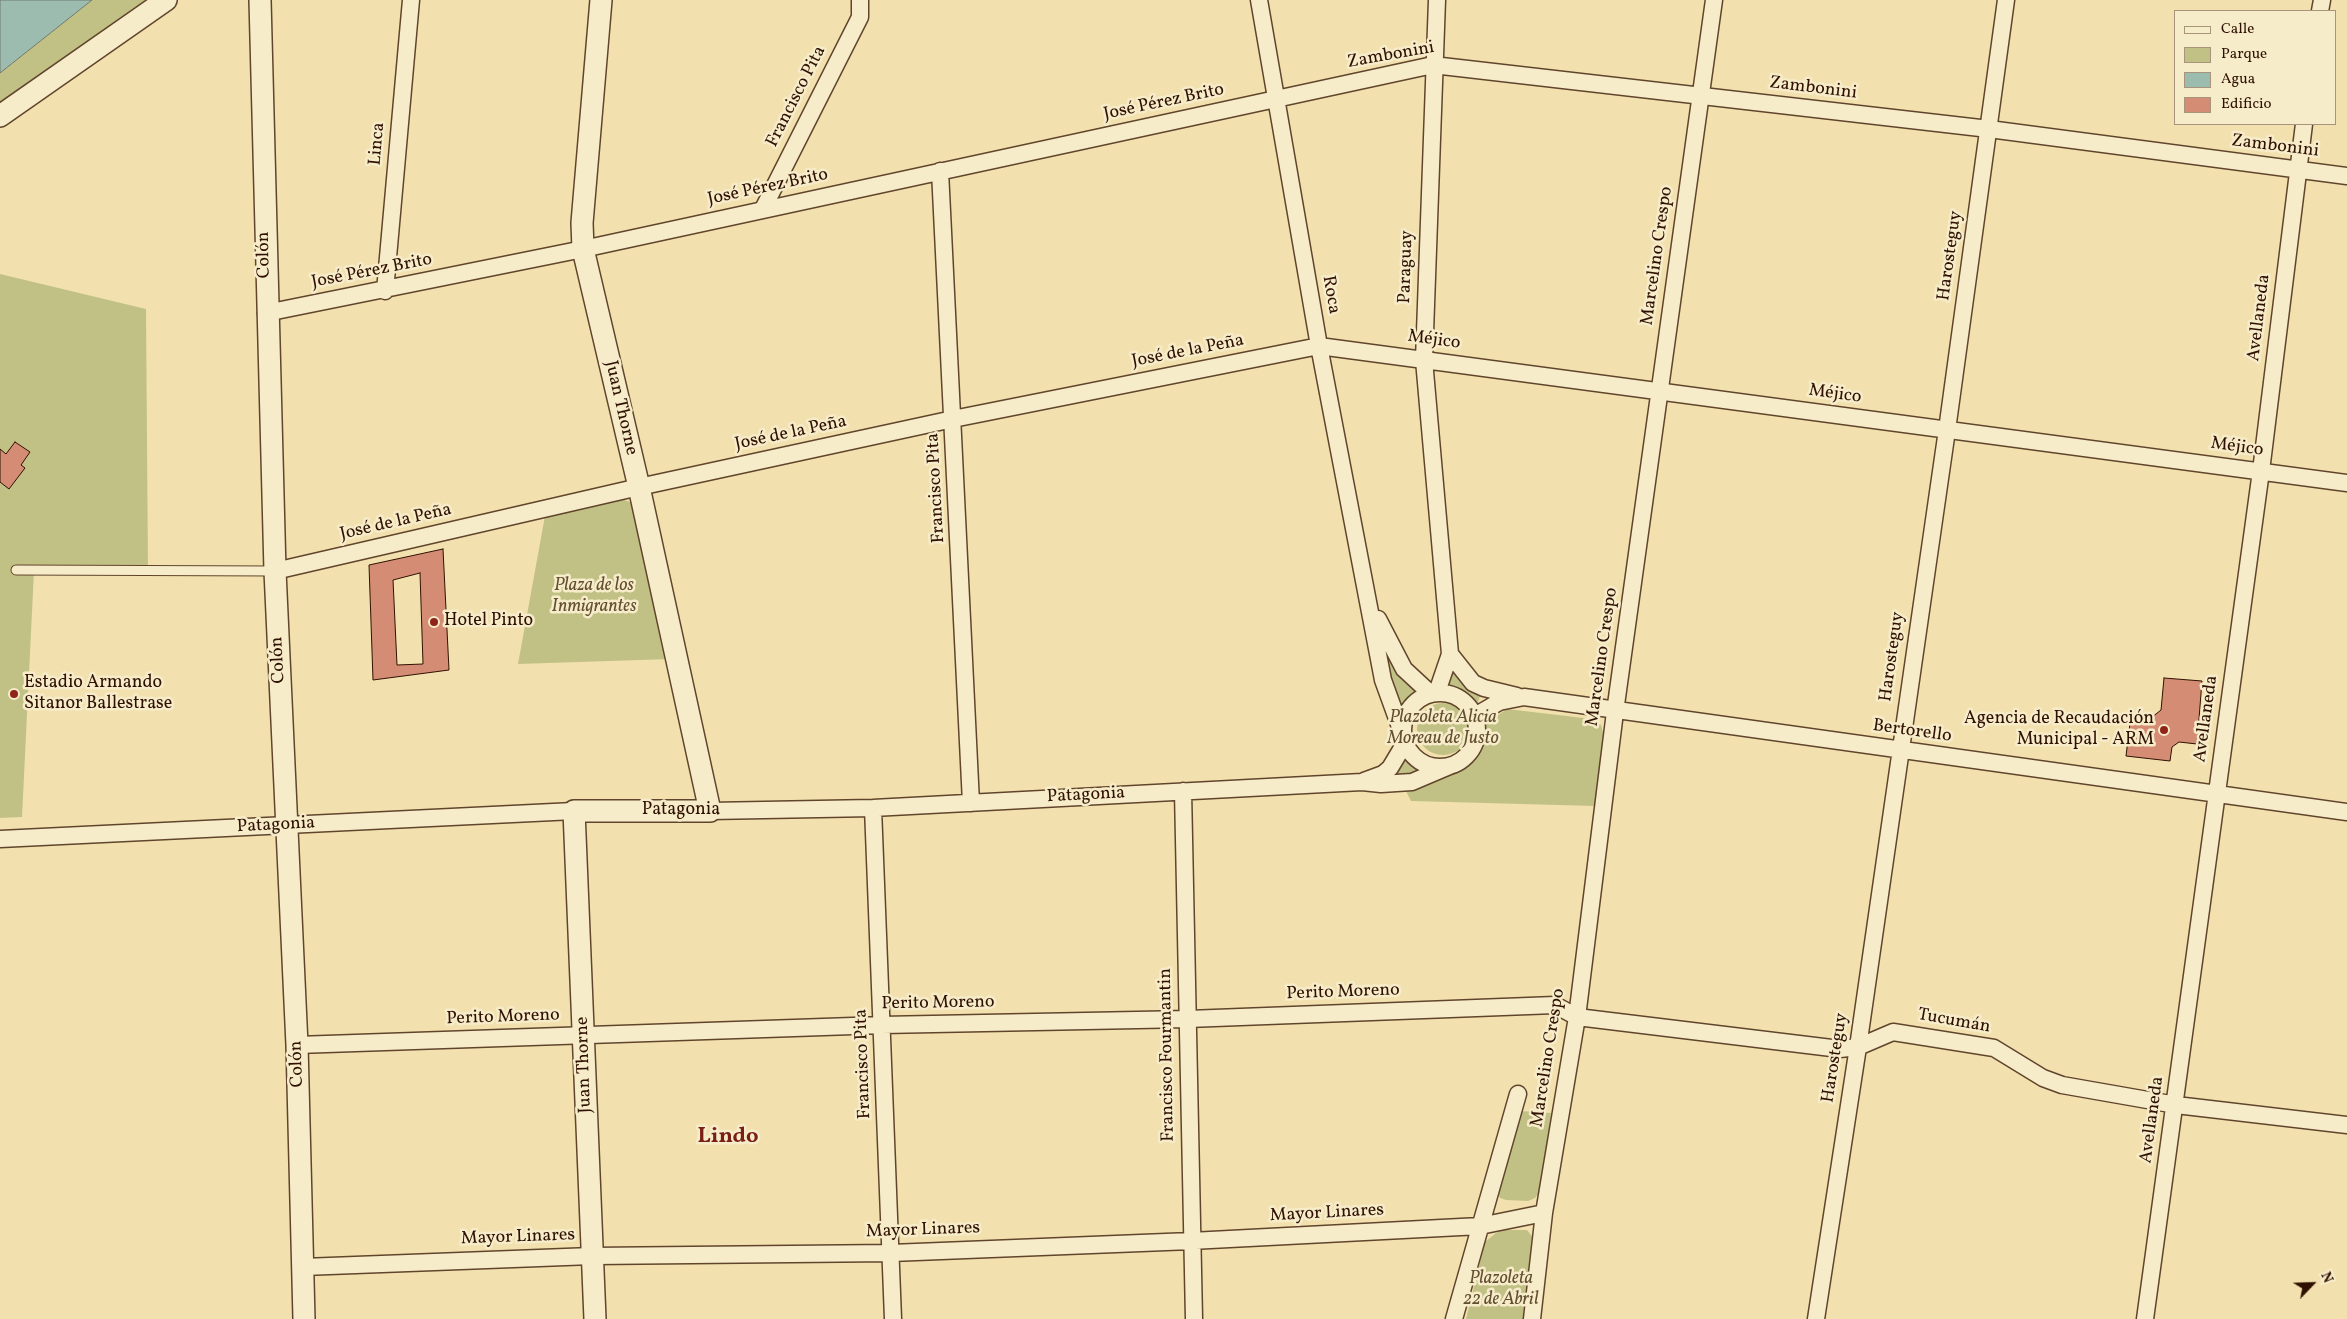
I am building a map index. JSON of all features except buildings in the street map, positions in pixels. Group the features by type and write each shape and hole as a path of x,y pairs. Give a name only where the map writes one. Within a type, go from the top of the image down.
{"street":[{"path":"0,116 166,0"},
{"name":"Colón","path":"260,0 266,313 275,571 297,1045 304,1319"},
{"name":"Linca","path":"385,291 411,0"},
{"name":"Juan Thorne","path":"601,0 582,223 583,249 639,487 710,811"},
{"name":"Francisco Pita","path":"763,209 860,17 860,0"},
{"name":"Roca","path":"1260,0 1319,346 1368,596"},
{"name":"Paraguay","path":"1434,693 1450,654 1424,360 1433,66 1437,0"},
{"name":"Marcelino Crespo","path":"1534,1319 1544,1213 1577,1017 1659,391 1714,0"},
{"name":"Harosteguy","path":"1816,1319 1858,1047 1947,430 2006,0"},
{"name":"Zambonini","path":"1277,99 1433,66 1989,129 2347,176"},
{"name":"José Pérez Brito","path":"266,313 385,291 1277,99"},
{"name":"Avellaneda","path":"2145,1319 2176,1105 2261,471 2304,125"},
{"name":"Francisco Pita","path":"940,172 971,802"},
{"name":"Méjico","path":"1319,346 2347,483"},
{"name":"José de la Peña","path":"275,571 639,487 953,419 1319,346"},
{"path":"1368,596 1386,638 1404,669 1434,693 1459,698 1475,716 1477,727 1476,739 1467,755 1452,765 1440,767 1428,765 1417,759 1405,740 1382,680 1368,596"},
{"path":"1450,654 1473,683 1484,688 1524,697"},
{"path":"1405,740 1403,725 1407,713 1414,703 1434,693"},
{"name":"Bertorello","path":"1475,716 1499,702 1524,697 1616,712 2347,812"},
{"name":"Patagonia","path":"1362,782 1383,774 1390,768 1405,740"},
{"name":"Patagonia","path":"0,839 574,812 873,808 1362,782 1382,784 1412,782 1452,765"},
{"name":"Francisco Fourmantin","path":"1183,791 1194,1319"},
{"name":"Francisco Pita","path":"873,808 893,1319"},
{"name":"Juan Thorne","path":"574,812 595,1319"},
{"name":"Perito Moreno","path":"297,1045 882,1025 1188,1019 1555,1005 1577,1017"},
{"name":"Tucumán","path":"1577,1017 1840,1049 1858,1047 1893,1032 1994,1048 2043,1078 2062,1085 2176,1105 2347,1125"},
{"name":"Marcelino Crespo","path":"1454,1319 1518,1094"},
{"name":"Mayor Linares","path":"302,1267 592,1256 891,1253 1191,1241 1480,1226 1544,1213"}],"lane":[{"path":"16,570 275,571"}],"green space":[{"path":"92,0 147,0 0,102 0,73"},
{"path":"0,274 146,309 148,572 34,571 22,817 0,818"},
{"name":"Plaza de los Inmigrantes","path":"620,499 634,503 671,659 518,664 545,516"},
{"name":"Plazoleta Alicia Moreau de Justo","path":"1381,641 1421,692 1407,703 1400,720"},
{"name":"Plazoleta Alicia Moreau de Justo","path":"1452,668 1481,693 1476,708 1460,693 1446,686"},
{"name":"Plazoleta Alicia Moreau de Justo","path":"1438,703 1448,703 1462,710 1469,724 1469,734 1462,748 1448,755 1438,755 1428,751 1421,744 1417,734 1417,724 1421,714 1428,707"},
{"path":"1507,709 1592,719 1601,725 1604,736 1595,806 1411,801 1406,791 1468,762 1477,753 1482,743 1483,725"},
{"name":"Plazoleta Alicia Moreau de Justo","path":"1407,754 1424,769 1410,777 1390,779"},
{"path":"1520,1111 1551,1113 1542,1189 1535,1198 1528,1201 1506,1200 1500,1198 1498,1193"},
{"name":"Plazoleta 22 de Abril","path":"1503,1230 1527,1230 1535,1240 1525,1319 1466,1319 1485,1242"}],"water":[{"path":"0,0 92,0 0,73"}],"place":[{"name":"Hotel Pinto","path":"434,622"},
{"name":"Estadio Armando Sitanor Ballestrase","path":"14,694"},
{"name":"Agencia de Recaudación Municipal - ARM","path":"2164,730"}],"district":[{"name":"Lindo","path":"728,1138"}]}
